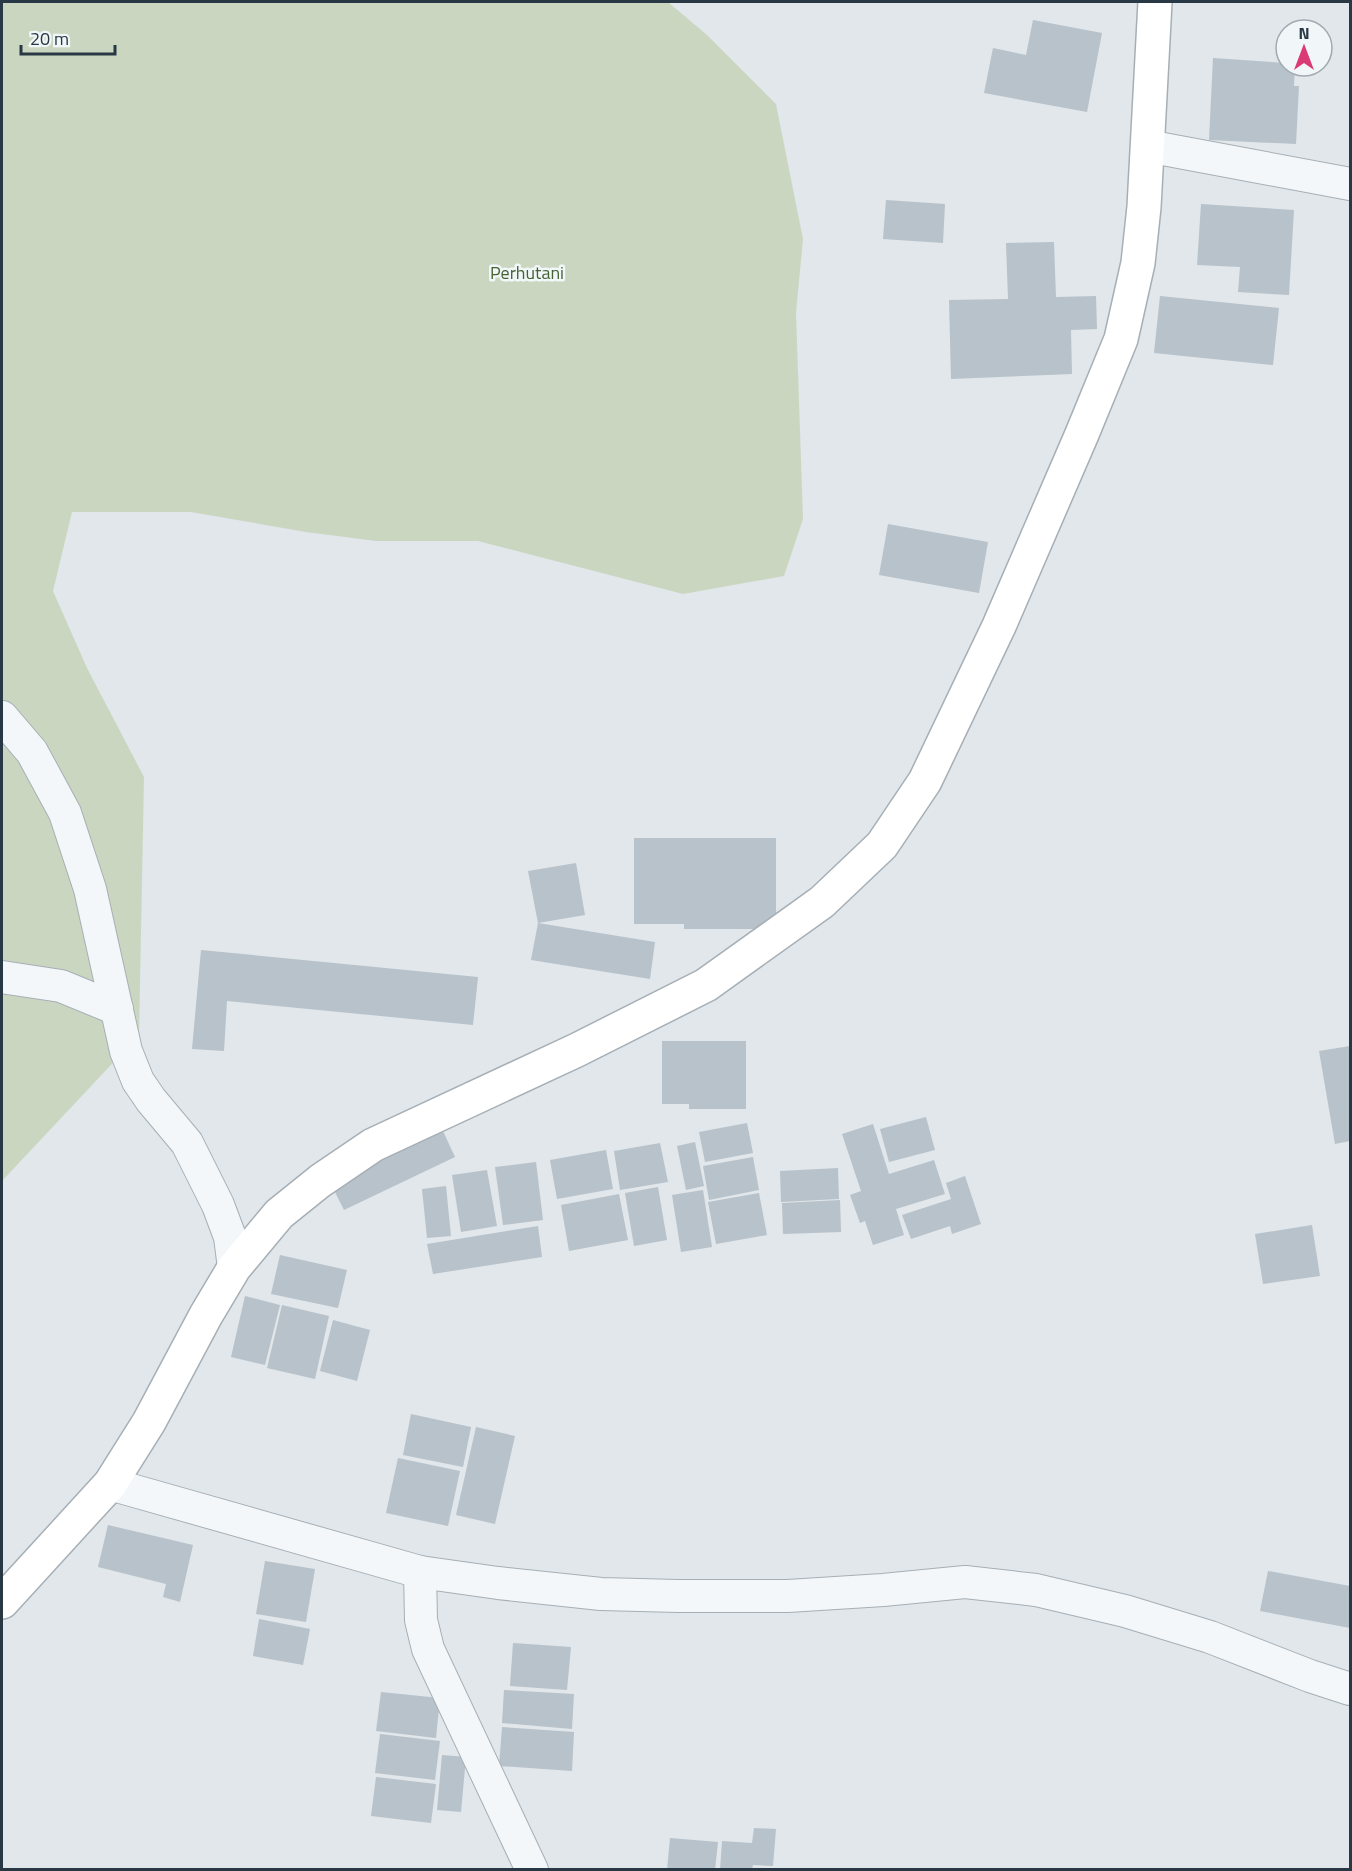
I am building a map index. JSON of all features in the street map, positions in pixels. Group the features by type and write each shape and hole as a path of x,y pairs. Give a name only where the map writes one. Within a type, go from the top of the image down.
{"street":[{"path":"2,1602 110,1484 149,1422 206,1315 234,1268 279,1214 320,1180 373,1145 577,1050 706,985 822,902 882,844 925,782 994,636 1082,435 1121,339 1138,262 1155,2"},
{"path":"1147,146 1350,184"},
{"path":"2,717 32,752 65,813 90,889 126,1051 138,1081 187,1143 218,1204 230,1237 234,1268"},
{"path":"2,977 61,986 117,1009"},
{"path":"110,1484 420,1572 498,1583 601,1594 788,1596 965,1582 1036,1590 1125,1611 1210,1637 1350,1689"},
{"path":"420,1572 421,1620 428,1649 532,1869"}],"green space":[{"name":"Perhutani","path":"2,2 668,2 707,35 776,104 803,239 796,313 803,519 784,576 683,594 478,541 376,541 306,532 191,512 72,512 53,591 87,668 144,777 139,1035 2,1181"}],"building":[{"path":"1033,20 1102,33 1087,112 984,93 993,48 1026,55"},
{"path":"1213,58 1274,62 1274,78 1294,78 1294,86 1299,86 1296,144 1209,140"},
{"path":"886,200 945,204 943,243 883,239"},
{"path":"1201,204 1294,210 1289,295 1238,292 1240,267 1197,265"},
{"path":"1054,242 1056,297 1096,296 1097,329 1071,330 1072,374 951,379 949,300 1008,299 1006,243"},
{"path":"1160,296 1279,308 1273,365 1154,353"},
{"path":"888,524 988,542 979,593 879,575"},
{"path":"634,838 776,838 776,929 684,929 684,924 634,924"},
{"path":"576,863 585,915 538,923 528,871"},
{"path":"538,923 655,942 650,979 531,960"},
{"path":"201,950 478,977 473,1025 227,1001 224,1051 192,1049"},
{"path":"662,1041 746,1041 746,1109 689,1109 689,1104 662,1104"},
{"path":"1350,1046 1350,1141 1335,1144 1319,1051"},
{"path":"926,1117 935,1150 889,1162 880,1129"},
{"path":"747,1123 753,1153 705,1162 699,1132"},
{"path":"873,1124 889,1174 934,1160 945,1194 896,1209 904,1235 873,1245 865,1221 860,1223 850,1195 861,1191 842,1134"},
{"path":"442,1129 455,1157 344,1210 330,1182"},
{"path":"695,1142 704,1186 686,1190 677,1146"},
{"path":"660,1143 668,1182 620,1190 614,1151"},
{"path":"606,1150 613,1189 557,1199 550,1160"},
{"path":"753,1157 759,1190 709,1200 703,1166"},
{"path":"536,1162 543,1220 503,1225 495,1167"},
{"path":"838,1168 839,1199 781,1202 780,1171"},
{"path":"487,1170 497,1226 461,1232 452,1175"},
{"path":"965,1176 981,1224 952,1234 950,1226 911,1239 902,1215 951,1199 946,1183"},
{"path":"446,1186 451,1236 427,1238 422,1189"},
{"path":"658,1187 667,1240 634,1246 625,1193"},
{"path":"703,1190 712,1247 681,1252 672,1195"},
{"path":"759,1193 767,1235 716,1244 708,1202"},
{"path":"619,1194 628,1240 569,1251 561,1205"},
{"path":"840,1200 841,1232 783,1234 782,1203"},
{"path":"1312,1225 1320,1276 1263,1284 1255,1234"},
{"path":"538,1226 542,1257 433,1274 427,1244"},
{"path":"280,1255 347,1270 338,1308 271,1294"},
{"path":"245,1296 280,1305 265,1365 231,1357"},
{"path":"282,1305 329,1316 315,1379 267,1368"},
{"path":"333,1320 370,1330 357,1381 320,1371"},
{"path":"411,1414 471,1427 463,1467 403,1455"},
{"path":"476,1427 515,1436 495,1524 456,1515"},
{"path":"398,1458 460,1471 448,1526 386,1513"},
{"path":"108,1525 193,1545 180,1602 163,1597 166,1584 98,1567"},
{"path":"265,1561 315,1569 306,1622 256,1614"},
{"path":"1268,1571 1350,1586 1350,1628 1260,1611"},
{"path":"259,1619 310,1629 303,1665 253,1656"},
{"path":"513,1643 571,1647 567,1690 510,1686"},
{"path":"504,1690 574,1694 572,1729 502,1723"},
{"path":"381,1692 440,1698 436,1738 376,1731"},
{"path":"502,1727 574,1732 572,1771 499,1766"},
{"path":"380,1734 440,1741 435,1780 375,1773"},
{"path":"442,1755 466,1757 461,1812 437,1810"},
{"path":"376,1777 436,1784 431,1823 371,1816"},
{"path":"754,1828 776,1829 773,1866 753,1865 752,1870 720,1870 722,1841 752,1843"},
{"path":"670,1838 718,1842 715,1870 667,1870"}]}
